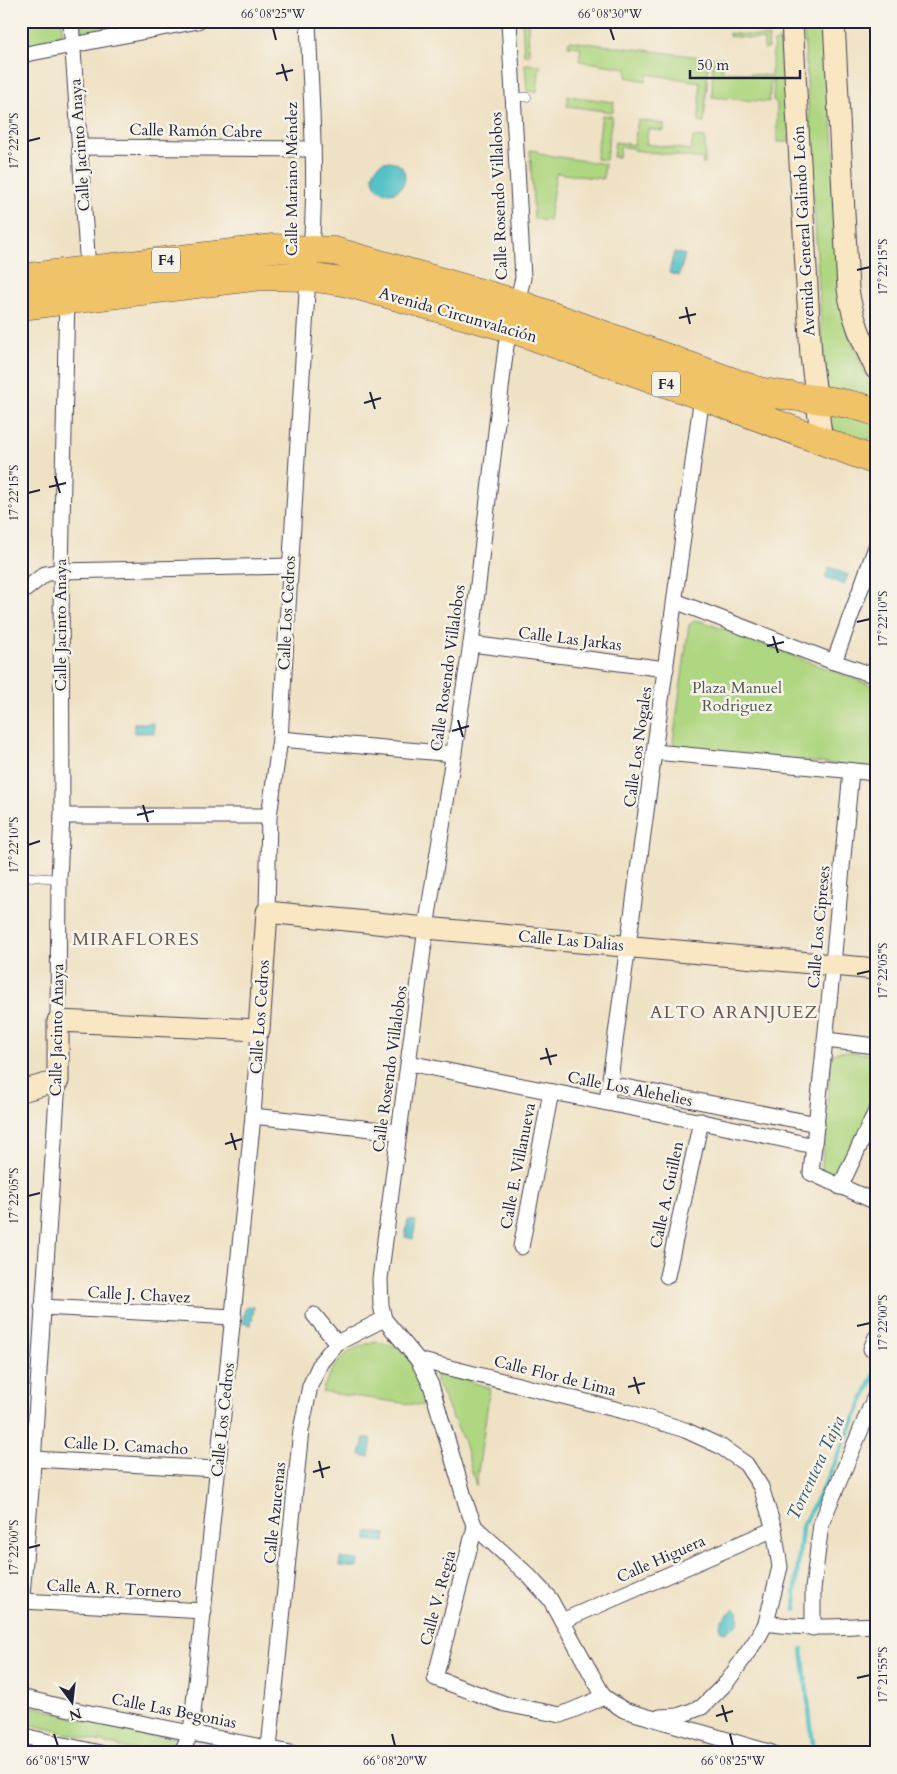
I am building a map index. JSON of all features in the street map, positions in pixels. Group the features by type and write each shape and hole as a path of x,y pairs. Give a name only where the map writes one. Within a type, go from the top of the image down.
{"highway":[{"name":"Avenida Circunvalación","path":"21,278 273,248 334,251 513,316 758,391 841,403 876,412"},
{"name":"Avenida Circunvalación","path":"21,306 261,276 308,277 344,282 513,316 702,396 822,441 870,454"}],"street":[{"name":"Calle Jacinto Anaya","path":"21,1607 34,1459 42,1307 58,1081 59,879 62,816 61,571 67,300 77,270 80,147 71,21"},
{"path":"21,55 198,21"},
{"name":"Calle Mariano Méndez","path":"308,21 313,150 311,249 308,277"},
{"name":"Calle Rosendo Villalobos","path":"384,1319 380,1279 426,928 471,644 506,346 523,278 520,97 509,21"},
{"name":"Avenida General Galindo León","path":"792,21 811,356 822,441"},
{"path":"834,21 850,308 862,341 876,369"},
{"name":"Calle Ramón Cabre","path":"80,147 313,150"},
{"name":"Calle Los Cedros","path":"181,1753 191,1733 254,1116 267,912 269,816 280,739 308,277"},
{"name":"Calle Los Nogales","path":"607,1102 702,396"},
{"path":"834,662 876,547"},
{"path":"21,593 45,574 61,571 290,566"},
{"path":"675,600 834,662 876,676"},
{"name":"Calle Las Jarkas","path":"471,644 666,669"},
{"path":"280,739 454,754"},
{"path":"655,752 876,773"},
{"name":"Calle Los Cipreses","path":"840,1186 811,1173 826,1040 851,771"},
{"path":"62,816 269,816"},
{"name":"Calle Las Dalias","path":"267,912 876,969"},
{"path":"58,1021 259,1030"},
{"path":"826,1040 876,1046"},
{"name":"Calle Los Alehelies","path":"409,1063 701,1121 814,1146"},
{"path":"21,1091 58,1081"},
{"path":"609,1084 817,1124"},
{"name":"Calle E. Villanueva","path":"521,1247 551,1092"},
{"path":"876,1111 840,1186 876,1202"},
{"path":"254,1116 399,1132"},
{"name":"Calle A. Guillen","path":"667,1276 701,1121"},
{"name":"Calle J. Chavez","path":"42,1307 234,1318"},
{"path":"314,1315 337,1343"},
{"path":"384,1319 418,1360 431,1385 467,1507 475,1527 529,1576 550,1599 604,1697 624,1710 772,1753"},
{"name":"Calle Azucenas","path":"269,1748 301,1430 310,1386 321,1362 337,1343 384,1319"},
{"name":"Calle Flor de Lima","path":"418,1360 631,1413 686,1430 720,1446 746,1464 760,1487 774,1529 780,1568 766,1623 727,1682 702,1707 678,1716 651,1718"},
{"path":"813,1628 813,1589 821,1524 876,1394"},
{"name":"Calle D. Camacho","path":"34,1459 218,1469"},
{"name":"Calle V. Regia","path":"475,1527 435,1678 505,1704 561,1715 604,1697"},
{"name":"Calle Higuera","path":"562,1621 774,1529"},
{"name":"Calle A. R. Tornero","path":"22,1601 204,1611"},
{"path":"766,1623 813,1628 876,1625"},
{"name":"Calle Las Begonias","path":"21,1697 70,1709 291,1753"},
{"path":"21,1734 100,1753"}],"lane":[{"path":"21,876 59,879"}],"green space":[{"path":"21,21 62,21 62,33 60,37 50,43 21,48"},
{"path":"79,21 164,21 87,35 81,32"},
{"path":"522,21 528,21 529,55 524,55"},
{"path":"809,23 821,24 825,32 848,331 876,400 828,391 822,343 804,29"},
{"path":"729,33 769,37 768,49 764,49 764,40 729,36"},
{"path":"783,39 789,142 777,142 777,103 773,100 774,80 771,80 769,102 712,97 713,57 723,58 722,71 771,76 774,42"},
{"path":"569,41 709,58 704,123 699,122 700,82 647,74 646,81 626,77 627,68 579,61 581,47 568,46"},
{"path":"525,64 540,65 537,92 527,91"},
{"path":"568,96 614,102 613,112 567,106"},
{"path":"602,115 612,116 606,160 596,159"},
{"path":"638,120 664,124 664,131 648,129 646,144 691,150 693,137 705,138 705,164 702,164 703,159 634,150 634,148 620,147 619,157 613,157 615,142 634,145"},
{"path":"530,150 538,151 539,154 605,164 603,179 556,173 549,221 534,219"},
{"path":"835,413 876,423 875,434 868,440 863,441 834,433 828,418"},
{"name":"Plaza Manuel Rodriguez","path":"694,621 701,621 876,687 876,768 677,749 673,742 689,625"},
{"path":"840,1051 876,1055 876,1102 842,1173 837,1177 823,1170 822,1165 831,1057"},
{"path":"377,1342 397,1346 409,1359 432,1407 322,1392 331,1372 345,1355 360,1346"},
{"path":"445,1373 490,1388 476,1486 464,1442 436,1381 436,1375"},
{"path":"21,1703 78,1719 179,1739 178,1746 173,1753 146,1753 21,1722"}],"water":[{"path":"389,161 395,162 400,166 404,171 404,183 400,188 395,192 389,193 383,192 378,188 374,183 373,177 374,171 378,166 383,162"},
{"path":"674,252 685,255 679,276 669,273"},
{"path":"829,567 848,575 844,585 825,577"},
{"path":"134,723 154,723 154,733 134,733"},
{"path":"408,1220 416,1221 413,1239 405,1237"},
{"path":"246,1306 254,1307 251,1325 242,1323"},
{"path":"364,1438 372,1439 369,1457 360,1455"},
{"path":"368,1532 386,1534 385,1542 367,1540"},
{"path":"340,1558 358,1560 357,1568 339,1566"},
{"path":"734,1608 739,1612 738,1624 725,1633 720,1630 721,1623"}],"waterway":[{"name":"Torrentera Tajra","path":"796,1610 795,1594 802,1527 827,1480 876,1371"},
{"name":"Torrentera Tajra","path":"802,1649 814,1753"}],"district":[{"name":"MIRAFLORES","path":"136,939"},
{"name":"ALTO ARANJUEZ","path":"734,1012"}]}
